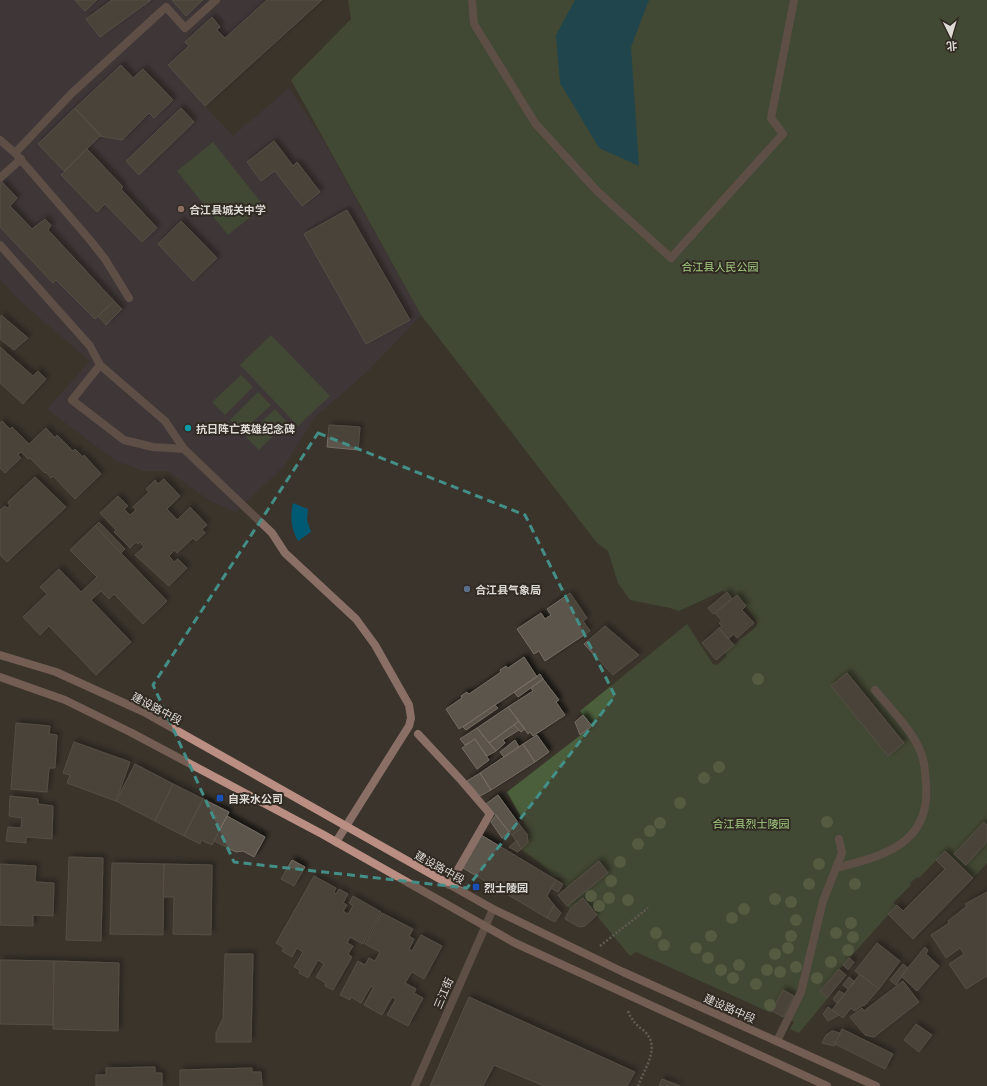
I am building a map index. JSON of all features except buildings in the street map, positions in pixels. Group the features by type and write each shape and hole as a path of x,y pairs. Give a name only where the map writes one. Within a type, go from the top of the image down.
{"main road":[{"name":"建设路中段","path":"0,655 56,672 137,709 493,909 623,972 876,1086"},
{"path":"0,677 65,700 98,716 336,842 515,943 827,1086"}],"street":[{"path":"0,178 72,93 166,7 184,28 216,0"},
{"path":"472,0 474,24 535,123 598,191 671,258 783,134 770,118 794,0"},
{"path":"0,140 18,156 105,259 129,298"},
{"path":"0,245 90,346 100,365 165,421 184,449 272,533 284,553 356,619 375,645 409,705 411,718 409,726 336,842"},
{"path":"100,365 72,400 124,440 153,447 184,449"},
{"path":"836,868 872,859 899,847 913,833 923,816 927,797 924,762 920,749 913,737 875,690"},
{"path":"418,734 490,814 449,885"},
{"path":"777,1042 801,992 823,901 842,853 842,845 839,839"},
{"name":"三江街","path":"415,1086 484,926 493,909"}],"path":[{"path":"614,935 648,908"},
{"path":"629,996 628,1012 634,1023 649,1036 653,1048 638,1086"}],"highlighted area":[{"path":"318,433 525,515 615,696 467,888 234,862 153,685"}],"shaded area":[{"name":"合江县城关中学","path":"0,0 322,0 205,106 233,136 289,88 323,140 421,315 368,371 315,417 284,466 235,512 209,500 168,471 144,471 116,461 47,409 90,361 19,300 0,279"}],"green space":[{"name":"合江县人民公园","path":"348,0 987,0 987,863 973,878 945,851 919,878 917,877 910,883 911,885 893,903 897,905 820,991 828,998 799,1033 790,1029 794,1022 773,1011 771,1013 636,952 630,956 583,899 570,909 558,895 567,888 560,878 553,877 545,867 521,849 528,843 527,834 529,832 507,792 591,727 580,711 687,624 713,664 717,665 727,656 725,652 756,627 758,623 737,595 730,597 726,592 722,591 679,611 630,600 618,583 608,551 597,543 421,315 291,80 351,19"},
{"path":"213,142 264,206 228,235 177,171"},
{"path":"271,335 330,396 298,426 240,365"},
{"path":"241,375 253,387 225,415 212,402"},
{"path":"258,392 271,405 242,432 230,420"},
{"path":"275,409 287,422 259,450 246,437"}],"water":[{"path":"575,0 649,0 631,47 639,166 599,148 560,83 556,35"},
{"path":"293,503 308,509 307,520 311,532 298,541 292,522"}],"place":[{"name":"合江县城关中学","path":"181,209"},
{"name":"抗日阵亡英雄纪念碑","path":"188,428"},
{"name":"合江县气象局","path":"467,589"},
{"name":"自来水公司","path":"220,798"},
{"name":"烈士陵园","path":"476,887"}],"park label":[{"name":"合江县烈士陵园","path":"751,823"}]}
